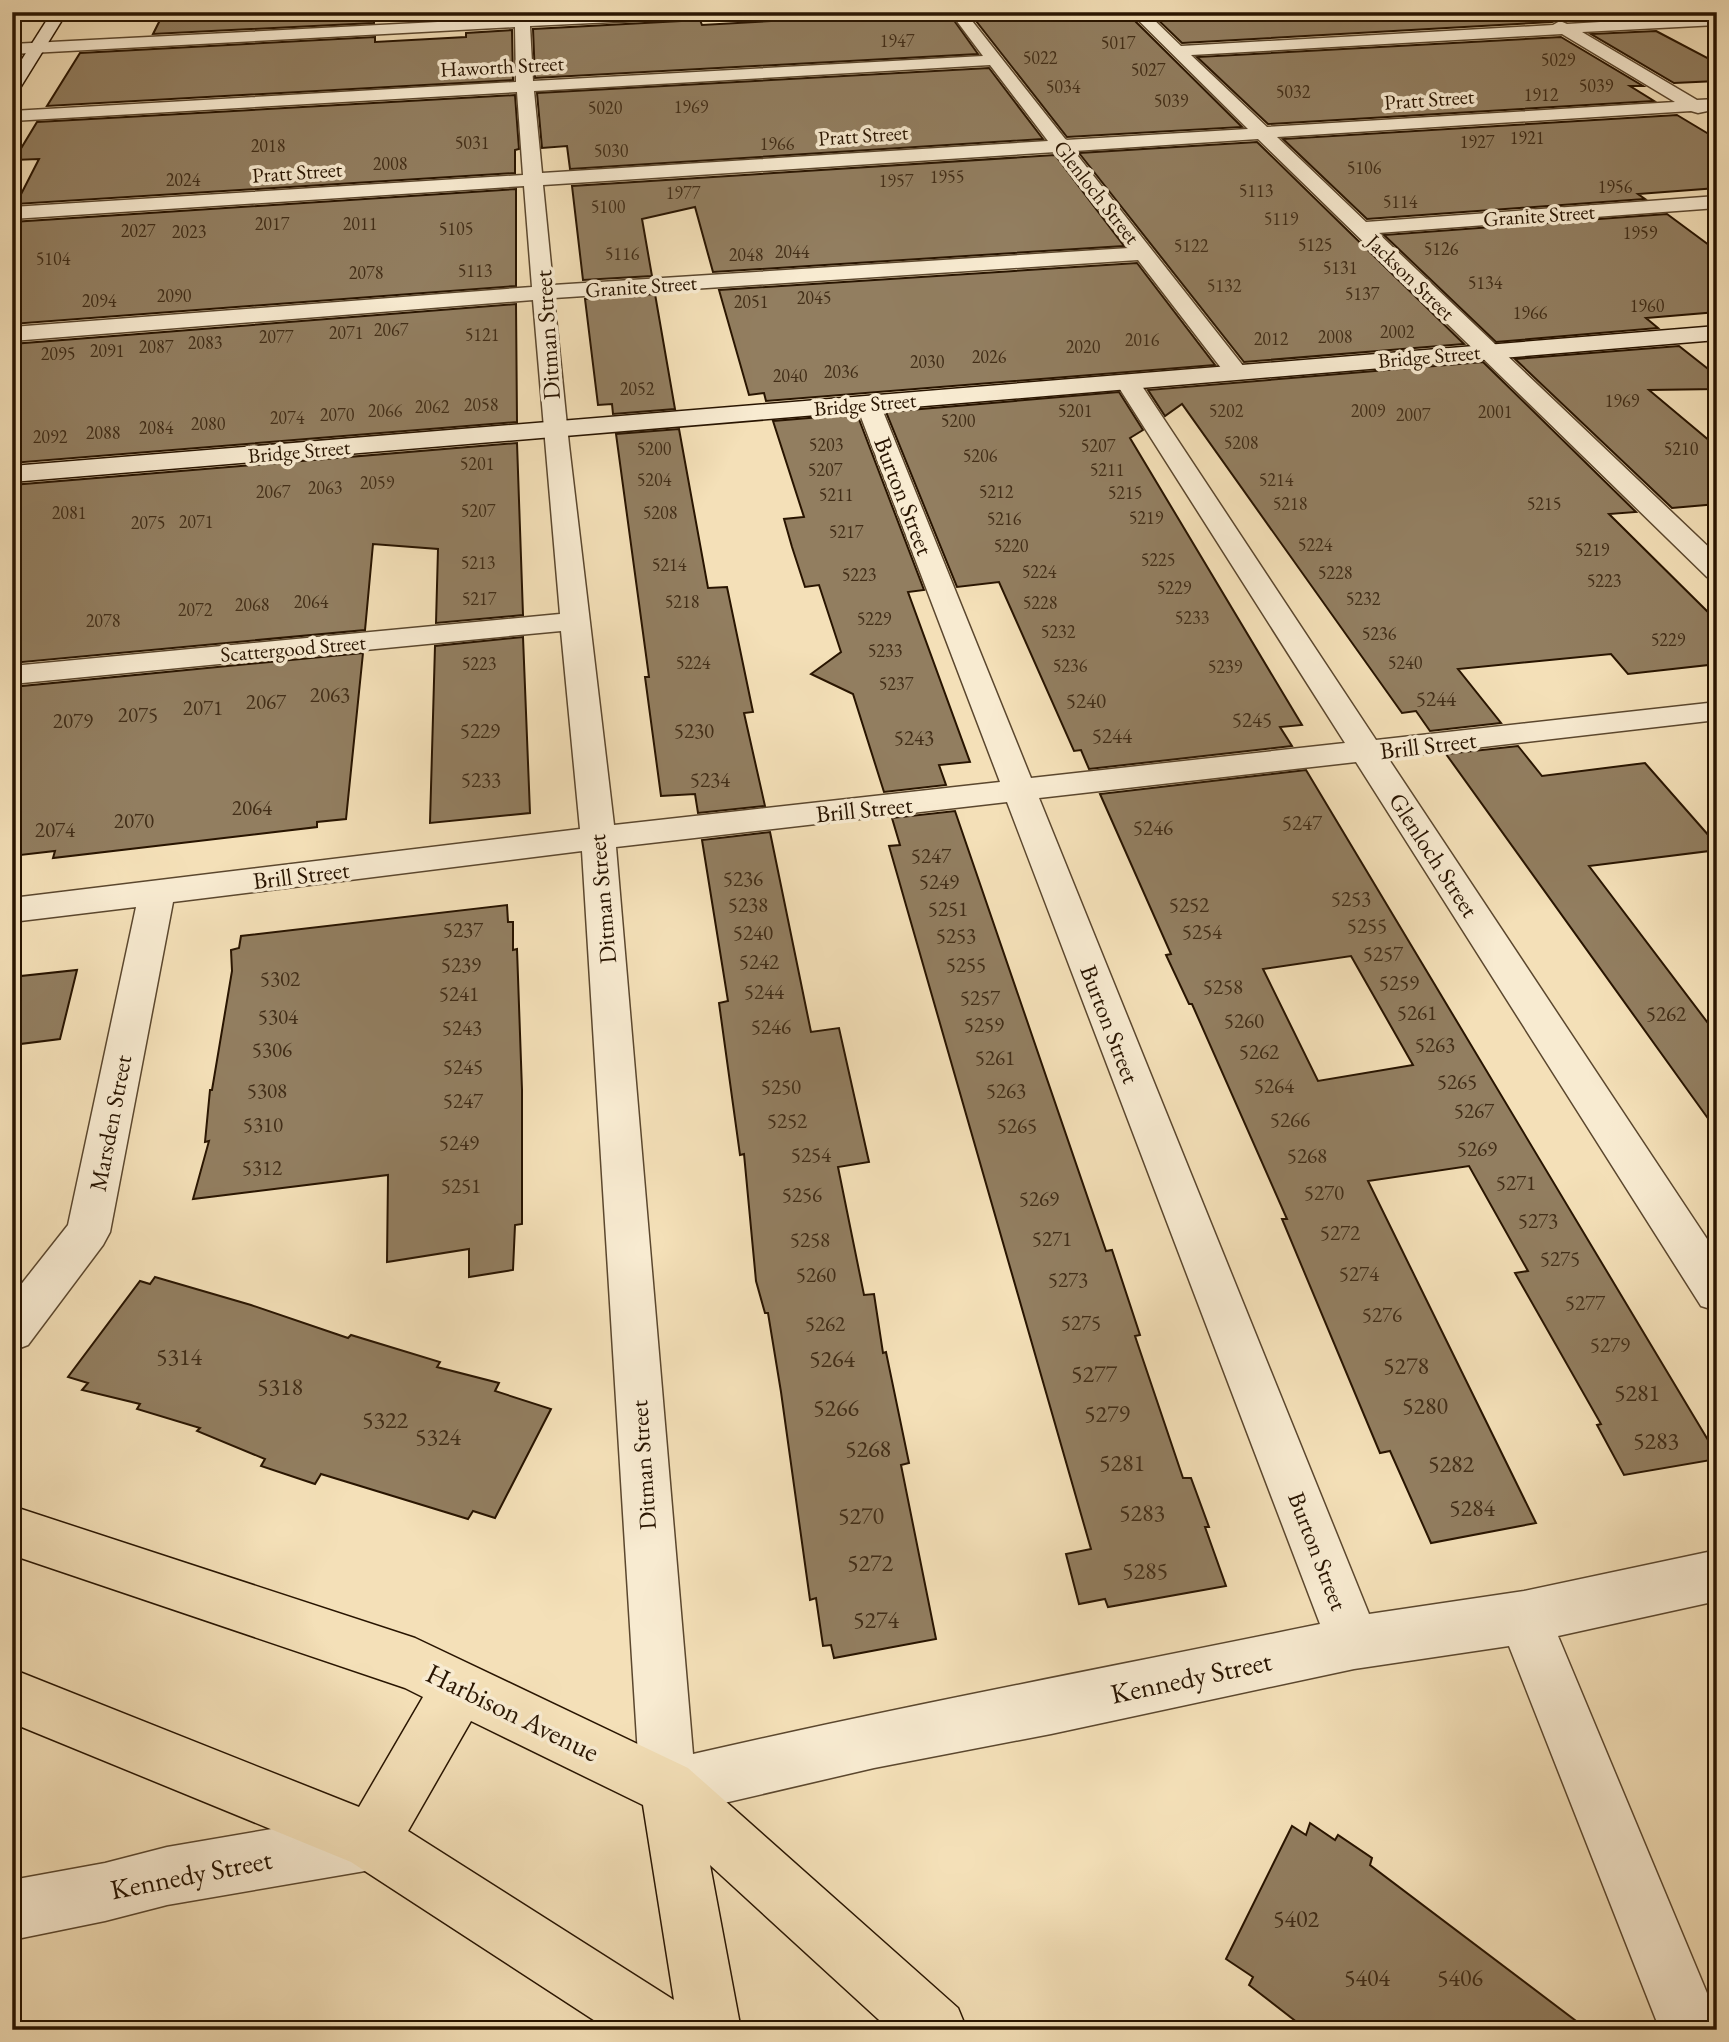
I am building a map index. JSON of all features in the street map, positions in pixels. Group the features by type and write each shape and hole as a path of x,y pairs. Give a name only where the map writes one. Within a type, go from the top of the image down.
{"main road":[{"name":"Harbison Avenue","path":"12,1530 415,1665 668,1788 936,2030"},
{"path":"371,1841 460,1687"},
{"path":"12,1696 371,1841 666,2030"},
{"path":"668,1788 710,2030"}],"street":[{"path":"12,88 60,12"},
{"path":"12,49 522,17 718,12"},
{"name":"Glenloch Street","path":"957,12 1236,372"},
{"name":"Jackson Street","path":"1137,12 1717,571"},
{"path":"1537,12 1717,120"},
{"name":"Ditman Street","path":"522,17 525,88 554,430 597,838 668,1788"},
{"path":"1177,51 1717,20"},
{"name":"Haworth Street","path":"12,116 995,60"},
{"name":"Pratt Street","path":"12,213 1717,104"},
{"name":"Granite Street","path":"1360,228 1717,202"},
{"name":"Granite Street","path":"12,334 1144,253"},
{"name":"Bridge Street","path":"12,474 1717,333"},
{"name":"Glenloch Street","path":"1129,383 1717,1292"},
{"name":"Burton Street","path":"868,404 1354,1643"},
{"name":"Scattergood Street","path":"12,675 573,621"},
{"name":"Brill Street","path":"12,910 597,838 1717,711"},
{"name":"Marsden Street","path":"12,1331 89,1231 157,893"},
{"name":"Kennedy Street","path":"668,1788 874,1740 1065,1704 1354,1643 1524,1617 1717,1575"},
{"path":"1524,1617 1691,2030"},
{"name":"Kennedy Street","path":"12,1910 104,1892 167,1876 371,1841"}],"building":[{"path":"164,12 374,12 374,23 153,34"},
{"path":"948,12 978,54 535,78 533,29 700,20 702,25 806,19 804,14"},
{"path":"969,12 1112,12 1117,18 1131,17 1242,127 1067,137"},
{"path":"1233,12 1243,20 1408,12 1619,12 1630,18 1561,19 1552,22 1182,43 1154,16"},
{"path":"512,30 513,80 47,106 80,53 375,37 375,42 466,37 466,33"},
{"path":"1656,31 1717,63 1717,81 1674,83 1591,34"},
{"path":"1561,37 1643,86 1630,86 1654,101 1268,124 1197,57"},
{"path":"989,68 1043,139 570,169 567,146 542,148 537,93"},
{"path":"515,95 519,149 515,150 515,173 16,204 39,159 14,160 37,122"},
{"path":"1677,115 1717,139 1717,188 1638,194 1645,199 1367,219 1283,139"},
{"path":"1257,142 1464,344 1244,362 1079,153"},
{"path":"1055,155 1124,246 713,272 695,207 642,219 652,276 583,280 572,186"},
{"path":"516,189 516,286 12,324 12,222"},
{"path":"1667,214 1717,251 1717,312 1646,318 1658,328 1496,342 1384,235"},
{"path":"1137,263 1215,365 766,401 764,393 749,395 719,290"},
{"path":"655,294 675,409 613,414 612,404 598,405 585,299"},
{"path":"516,304 517,422 12,463 12,344"},
{"path":"1679,346 1717,376 1717,389 1649,390 1717,447 1717,504 1672,508 1515,359"},
{"path":"1483,362 1636,512 1609,514 1717,621 1717,664 1628,674 1611,654 1458,669 1501,723 1430,731 1416,711 1402,713 1182,404 1165,416 1148,390"},
{"path":"1119,392 1143,430 1130,438 1302,725 1280,727 1292,746 1089,769 1081,750 1074,751 999,582 957,587 886,412"},
{"path":"857,414 924,590 908,592 970,762 939,765 946,785 884,792 853,694 811,674 841,652 819,585 805,587 792,547 784,519 804,517 773,421"},
{"path":"679,429 708,588 727,587 753,712 744,713 765,806 698,813 695,794 661,796 645,677 649,677 616,434"},
{"path":"517,443 523,615 436,623 438,549 373,544 365,630 12,663 12,485"},
{"path":"523,637 530,813 430,823 435,646"},
{"path":"363,653 346,819 317,822 317,827 53,858 55,851 12,856 12,687"},
{"path":"1518,746 1542,776 1645,763 1717,845 1717,850 1589,866 1717,1035 1717,1131 1446,754"},
{"path":"1306,770 1717,1459 1624,1475 1597,1425 1601,1424 1515,1273 1528,1271 1469,1166 1368,1181 1536,1523 1431,1543 1390,1451 1380,1453 1282,1219 1287,1219 1192,1004 1189,1004 1166,955 1171,954 1100,794","holes":["1351,956 1413,1065 1318,1081 1263,969"]},
{"path":"955,811 1106,1251 1112,1250 1140,1335 1135,1336 1183,1478 1191,1478 1226,1586 1108,1607 1105,1599 1079,1604 1066,1554 1091,1549 889,846 900,845 892,818"},
{"path":"770,832 811,1032 839,1028 869,1162 838,1167 864,1295 874,1294 883,1353 886,1352 909,1463 901,1465 936,1639 834,1658 831,1645 823,1646 816,1598 810,1600 768,1313 765,1313 756,1281 744,1154 740,1155 719,1003 728,1001 702,840"},
{"path":"507,905 508,922 513,922 513,950 517,949 522,1090 522,1224 515,1225 513,1270 469,1277 469,1249 387,1262 388,1175 193,1199 209,1141 205,1142 210,1090 232,971 231,950 239,948 241,936"},
{"path":"77,970 60,1039 12,1045 12,977"},
{"path":"155,1277 251,1305 348,1338 351,1335 440,1362 437,1367 499,1383 495,1391 551,1409 495,1518 473,1511 468,1519 321,1474 315,1484 261,1466 265,1459 197,1431 200,1428 137,1409 140,1404 82,1390 88,1383 68,1377 140,1281 150,1284"},
{"path":"1310,1823 1335,1840 1338,1835 1372,1858 1370,1865 1588,2030 1307,2030 1249,1985 1253,1977 1226,1959 1292,1826 1306,1835"}]}
